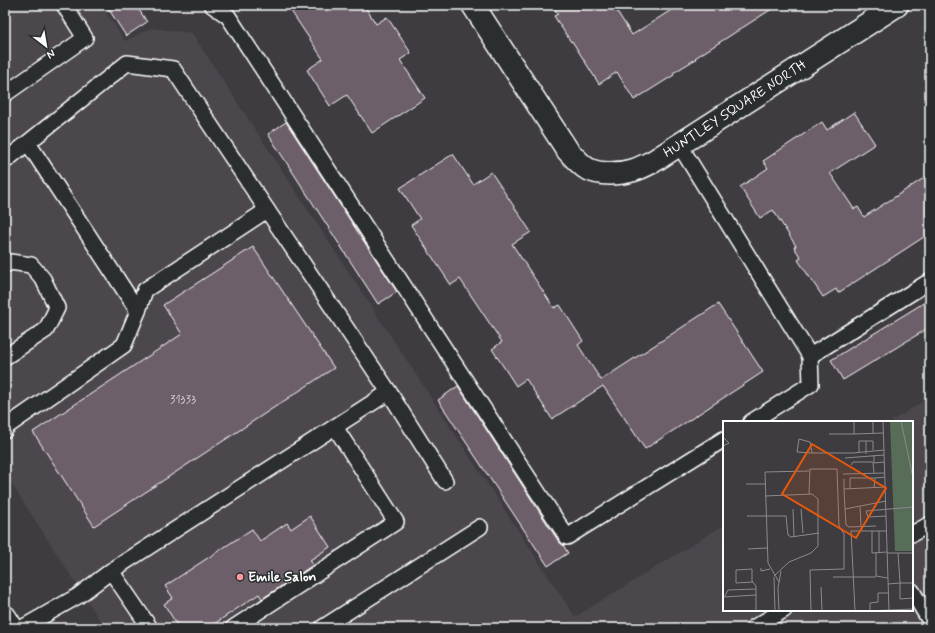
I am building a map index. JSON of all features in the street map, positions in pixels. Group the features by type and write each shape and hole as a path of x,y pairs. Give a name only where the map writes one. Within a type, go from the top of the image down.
{"street":[{"name":"HUNTLEY SQUARE NORTH","path":"473,5 568,151 576,160 587,168 600,173 635,170 654,161 680,146 897,5"},
{"path":"5,617 12,628"}],"lane":[{"path":"5,94 85,38 64,5"},
{"path":"212,5 228,16 567,537 723,440"},
{"path":"5,161 127,63 173,69 389,392 445,481"},
{"path":"28,143 138,311"},
{"path":"680,146 810,356 811,384 753,421"},
{"path":"5,430 6,427 124,345 145,290 267,210"},
{"path":"5,266 10,262 30,265 43,279 57,308 46,330 5,357"},
{"path":"810,356 930,281"},
{"path":"22,628 78,596 111,571 389,392"},
{"path":"233,628 396,522 335,427"},
{"path":"913,533 930,524"},
{"path":"322,628 480,527"},
{"path":"111,571 150,628"},
{"path":"913,593 930,621"},
{"path":"753,628 782,611"}],"shaded area":[{"path":"5,5 101,5 125,41 151,28 192,33 575,617 723,526 723,611 913,611 913,421 892,421 930,397 930,628 105,628 5,474"}],"building":[{"path":"106,5 136,5 147,22 126,36"},
{"path":"287,5 364,5 376,24 387,17 411,53 400,60 425,98 372,133 347,95 330,106 307,70 323,59"},
{"path":"552,5 613,5 632,35 679,5 778,5 695,58 696,59 673,73 674,75 634,100 617,72 599,84 572,41 571,42 554,16 558,14"},
{"path":"854,112 875,144 830,173 854,209 858,207 864,217 930,174 930,233 838,293 836,289 823,297 798,260 801,258 794,247 796,246 773,210 760,218 740,187 768,168 763,161 822,122 827,130"},
{"path":"286,122 397,292 378,304 268,134"},
{"path":"453,154 473,184 491,172 531,232 512,244 554,308 560,305 583,341 578,345 601,380 718,304 763,372 645,449 603,386 552,419 526,379 516,386 492,349 502,342 460,279 451,285 411,225 420,219 400,188"},
{"path":"253,247 334,368 94,526 33,432 182,334 163,305"},
{"path":"930,299 930,327 843,380 831,360"},
{"path":"458,386 559,542 568,553 548,566 438,400"},
{"name":"Emile Salon","path":"310,516 330,547 310,560 313,565 262,599 259,594 208,628 179,628 164,604 173,598 165,586 252,529 260,541 287,523 291,529"}],"place":[{"name":"Emile Salon","path":"240,577"}]}
